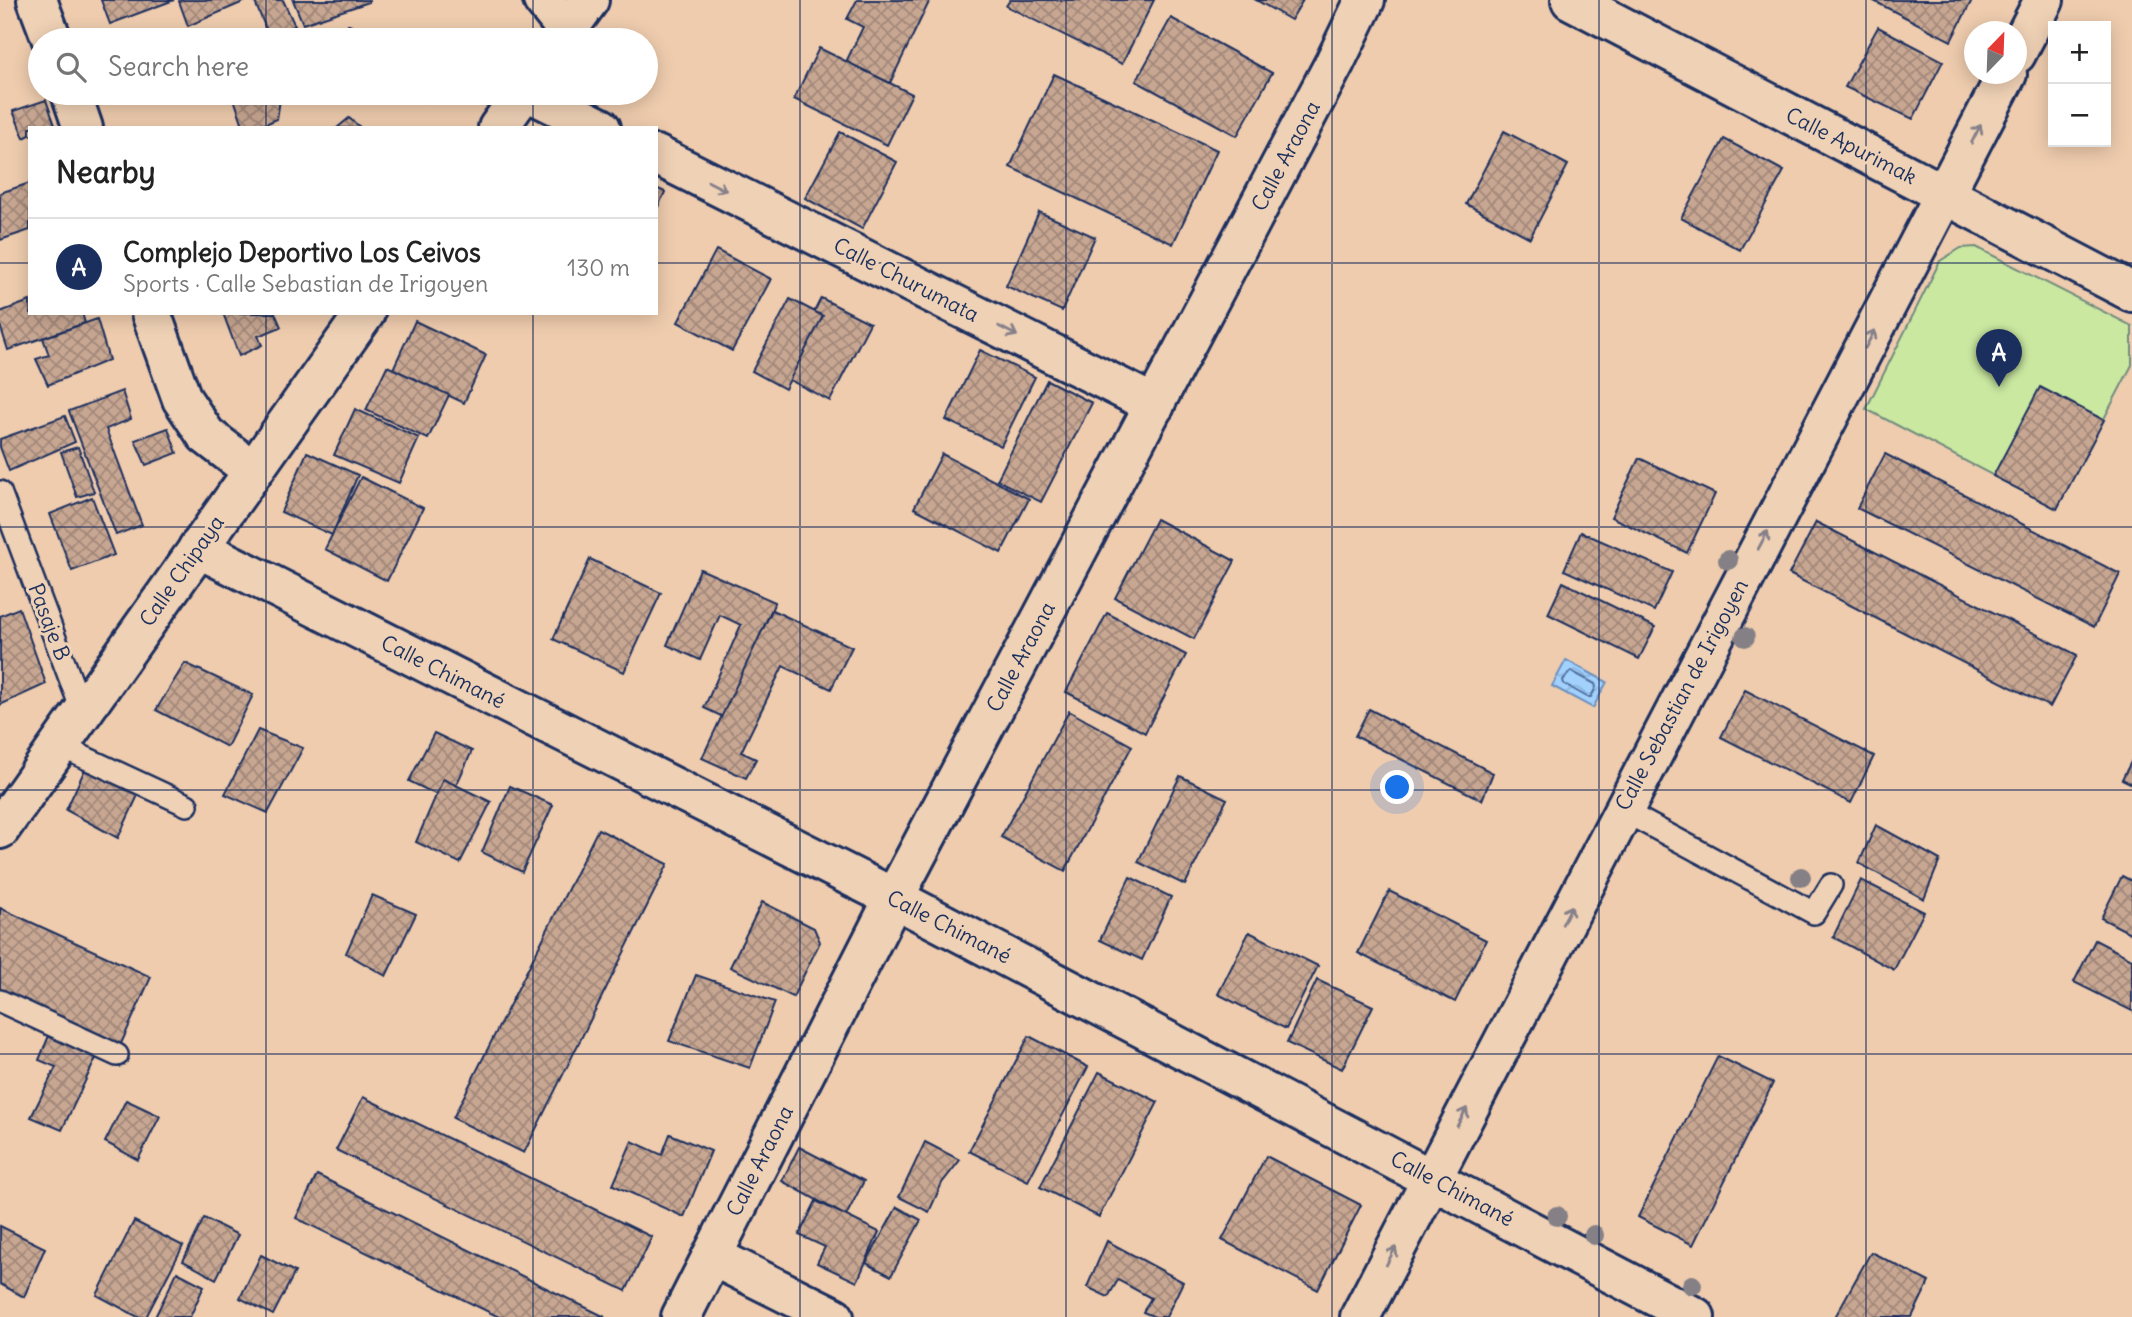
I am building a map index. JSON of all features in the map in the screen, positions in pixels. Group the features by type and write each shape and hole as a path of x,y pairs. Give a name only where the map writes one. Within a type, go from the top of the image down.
{"street":[{"path":"37,0 48,28"},
{"path":"543,0 572,24"},
{"name":"Calle Araona","path":"681,1317 894,898 1335,62 1365,0"},
{"name":"Calle Apurimak","path":"1571,0 2132,292"},
{"path":"2027,34 2044,0"},
{"name":"Calle Sebastian de Irigoyen","path":"1360,1317 2002,84"},
{"path":"75,105 82,126"},
{"path":"499,126 514,105"},
{"path":"555,105 597,126"},
{"name":"Calle Churumata","path":"658,156 1155,405"},
{"path":"152,315 182,399 206,435 253,471"},
{"name":"Calle Chipaya","path":"0,829 364,315"},
{"name":"Calle Chimané","path":"198,548 894,898 1695,1317"},
{"path":"712,1256 834,1317"}],"lane":[{"name":"Pasaje B","path":"0,492 83,713"},
{"path":"60,746 187,805"},
{"path":"1622,810 1814,913 1831,885"},
{"path":"0,1001 117,1055"}],"green space":[{"path":"1976,247 2132,326 2132,365 2057,509 1866,409 1940,261 1961,248"}],"water":[{"path":"1566,660 1607,682 1593,708 1552,686"}],"building":[{"path":"101,0 174,0 110,24"},
{"path":"248,0 188,26 179,1"},
{"path":"254,0 283,0 295,26 266,28"},
{"path":"293,0 369,0 369,2 303,24"},
{"path":"857,0 930,0 890,83 846,62 863,27 847,19"},
{"path":"1010,0 1154,0 1122,64 1006,6"},
{"path":"1256,0 1303,0 1291,20"},
{"path":"1872,0 1972,0 1951,41"},
{"path":"1171,18 1272,73 1237,136 1136,81"},
{"path":"1878,27 1943,61 1913,119 1845,87"},
{"path":"819,48 912,94 887,145 794,99"},
{"path":"1054,74 1217,150 1173,244 1010,167"},
{"path":"31,105 48,105 55,125 28,126 28,136 24,138 13,111"},
{"path":"236,105 279,105 277,119 261,126 243,126"},
{"path":"349,118 359,126 339,126"},
{"path":"1504,131 1568,165 1530,238 1466,204"},
{"path":"840,132 897,162 862,229 805,198"},
{"path":"1724,139 1784,171 1740,250 1681,218"},
{"path":"28,184 28,231 0,240 0,193"},
{"path":"658,189 665,192 658,207"},
{"path":"1039,212 1095,237 1062,311 1006,286"},
{"path":"716,250 771,279 732,351 678,322"},
{"path":"821,298 870,323 830,401 782,376"},
{"path":"790,299 823,316 785,389 752,371"},
{"path":"28,302 28,315 83,315 85,323 8,350 0,325 0,312"},
{"path":"224,315 276,315 281,327 258,336 262,345 239,356"},
{"path":"97,319 109,360 48,385 36,359 49,355 43,338"},
{"path":"415,321 486,355 464,403 393,369"},
{"path":"980,350 1035,377 1001,446 946,420"},
{"path":"387,366 449,395 428,439 366,410"},
{"path":"1047,380 1092,403 1041,502 997,480"},
{"path":"2040,387 2104,420 2057,509 1993,476"},
{"path":"122,391 131,419 106,429 142,525 116,535 69,411"},
{"path":"355,409 419,438 399,483 334,455"},
{"path":"65,416 75,442 9,471 0,447 0,439"},
{"path":"168,428 177,453 146,465 135,440"},
{"path":"78,447 94,492 77,497 61,452"},
{"path":"307,452 358,475 332,535 281,512"},
{"path":"942,454 1029,499 1001,553 914,508"},
{"path":"1885,454 2120,574 2094,627 1857,508"},
{"path":"1639,458 1715,494 1687,553 1611,517"},
{"path":"361,477 423,508 387,581 325,549"},
{"path":"92,497 114,555 72,571 50,514"},
{"path":"1156,519 1235,561 1194,639 1115,598"},
{"path":"1816,522 2077,655 2050,707 1789,574"},
{"path":"1581,532 1672,572 1654,611 1564,570"},
{"path":"590,559 661,593 624,672 553,639"},
{"path":"700,569 775,602 723,717 704,708 741,625 720,615 700,660 667,645"},
{"path":"1563,582 1655,627 1639,659 1548,614"},
{"path":"19,608 46,684 0,705 0,616"},
{"path":"772,610 852,647 831,689 783,666 741,752 756,759 746,778 702,758"},
{"path":"1107,613 1186,655 1145,733 1066,692"},
{"path":"185,663 253,695 227,747 156,710"},
{"path":"1745,690 1874,756 1851,803 1721,737"},
{"path":"1369,709 1493,773 1482,800 1355,736"},
{"path":"1069,711 1132,746 1065,871 1001,837"},
{"path":"258,730 303,748 268,813 225,794"},
{"path":"434,733 472,751 449,801 409,781"},
{"path":"2132,760 2132,784 2122,779"},
{"path":"86,767 140,791 118,838 66,810"},
{"path":"1180,776 1227,799 1185,885 1138,862"},
{"path":"443,779 491,802 460,863 416,842"},
{"path":"510,786 553,805 522,872 482,852"},
{"path":"1876,825 1940,860 1924,899 1859,863"},
{"path":"598,829 668,864 524,1153 453,1118"},
{"path":"2122,876 2132,881 2132,934 2101,918"},
{"path":"1130,877 1171,897 1142,960 1100,940"},
{"path":"1861,880 1924,912 1894,970 1833,937"},
{"path":"1389,891 1486,940 1455,1002 1358,953"},
{"path":"372,895 416,914 386,976 346,953"},
{"path":"762,902 814,928 820,942 793,997 730,967"},
{"path":"0,908 151,977 120,1046 0,991"},
{"path":"1249,932 1318,966 1286,1029 1218,994"},
{"path":"2095,940 2132,959 2132,1011 2074,982"},
{"path":"696,975 775,1002 750,1068 669,1041"},
{"path":"1317,980 1373,1006 1342,1069 1287,1043"},
{"path":"50,1033 98,1054 62,1130 31,1117 56,1067 39,1060"},
{"path":"1029,1036 1088,1067 1028,1181 969,1151"},
{"path":"1718,1056 1773,1083 1693,1245 1638,1217"},
{"path":"1099,1072 1158,1102 1099,1217 1040,1187"},
{"path":"363,1097 652,1237 626,1291 336,1150"},
{"path":"126,1100 160,1116 138,1160 105,1142"},
{"path":"670,1134 711,1151 684,1217 613,1185 632,1141 662,1155"},
{"path":"925,1142 960,1160 942,1183 929,1212 899,1197"},
{"path":"799,1147 864,1181 846,1216 782,1181"},
{"path":"1266,1156 1361,1205 1318,1290 1222,1240"},
{"path":"317,1175 605,1317 499,1317 296,1218"},
{"path":"816,1201 879,1232 857,1282 817,1263 825,1247 799,1235"},
{"path":"897,1207 921,1220 891,1276 866,1263"},
{"path":"204,1218 238,1235 216,1279 183,1261"},
{"path":"134,1221 183,1246 146,1317 138,1317 97,1295"},
{"path":"0,1226 45,1248 24,1297 0,1284"},
{"path":"1107,1241 1183,1282 1166,1317 1155,1317 1143,1312 1151,1298 1118,1280 1108,1297 1087,1287"},
{"path":"1871,1252 1929,1282 1912,1317 1835,1317"},
{"path":"261,1255 295,1272 273,1315 240,1298"},
{"path":"177,1272 204,1286 190,1317 155,1317"}],"place":[{"name":"Complejo Deportivo Los Ceivos","path":"1999,387"}]}
